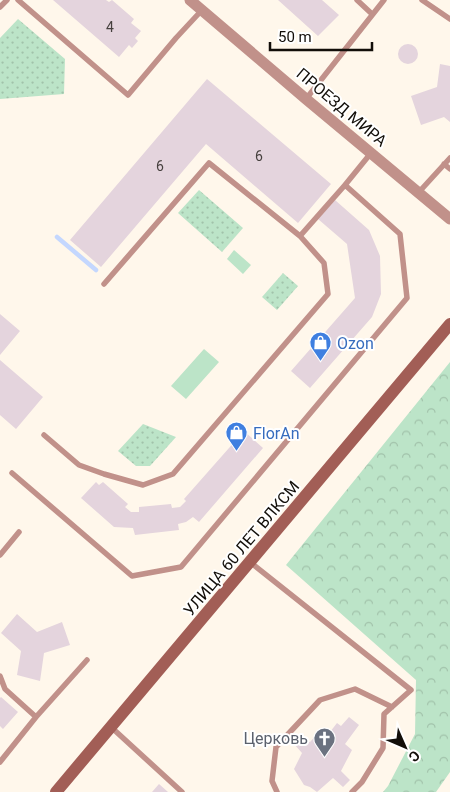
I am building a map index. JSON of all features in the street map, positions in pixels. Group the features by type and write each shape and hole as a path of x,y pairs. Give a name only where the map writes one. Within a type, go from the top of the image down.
{"street":[{"name":"ПРОЕЗД МИРА","path":"190,0 450,219"},
{"name":"УЛИЦА 60 ЛЕТ ВЛКСМ","path":"56,792 450,324"}],"lane":[{"path":"0,7 6,0"},
{"path":"18,0 128,95 202,10"},
{"path":"357,0 372,14"},
{"path":"306,99 384,0"},
{"path":"422,0 450,20"},
{"path":"300,236 371,153"},
{"path":"419,192 450,158"},
{"path":"44,435 78,465 104,474 143,485 173,474 328,294 324,263 300,236 209,163 104,284"},
{"path":"444,164 450,169"},
{"path":"12,473 132,576 181,567 407,298 400,234 345,185"},
{"path":"0,555 19,532"},
{"path":"250,562 411,690 384,714 383,748 362,782 352,792"},
{"path":"0,762 36,717 87,660"},
{"path":"0,676 5,689 36,717"},
{"path":"277,792 272,781 276,747 320,700 355,689 392,707"},
{"path":"111,727 182,792"}],"green space":[{"path":"18,19 65,59 64,94 0,99 0,38"},
{"path":"199,190 243,228 222,252 178,213"},
{"path":"234,250 251,265 243,274 227,259"},
{"path":"283,273 298,286 277,310 262,297"},
{"path":"204,349 219,362 186,399 171,386"},
{"path":"450,362 450,772 436,792 383,792 415,734 416,680 286,565"},
{"path":"143,424 176,437 150,466 136,466 118,451"}],"building":[{"path":"53,0 106,0 109,2 112,0 134,19 131,23 141,31 135,38 138,41 132,48 129,45 119,57"},
{"path":"278,0 322,0 339,15 318,36"},
{"path":"404,44 412,44 418,50 418,58 412,64 404,64 398,58 398,50"},
{"path":"440,64 450,66 450,122 444,117 421,125 411,96 437,87"},
{"path":"207,79 331,184 298,223 206,144 101,267 70,240"},
{"path":"335,200 369,230 380,256 381,294 372,317 310,388 291,371 355,298 347,244 318,219"},
{"path":"0,314 20,331 0,355"},
{"path":"0,360 43,397 16,429 0,415"},
{"path":"244,431 263,448 199,522 193,517 186,522 178,524 179,530 135,535 133,528 114,527 81,498 96,482 99,485 103,482 128,504 125,507 131,512 139,512 139,507 171,504 172,508 180,507 186,501 184,499"},
{"path":"17,614 37,632 62,622 70,645 44,653 40,681 17,675 21,651 1,633"},
{"path":"1,697 18,712 3,729 0,726"},
{"name":"Церковь","path":"349,717 359,725 345,744 352,750 341,771 350,780 343,787 333,778 317,792 304,785 294,769 302,753 294,744 299,737 310,742 323,728 330,732 337,723 341,726"},
{"path":"159,784 168,792 152,792"}],"waterway":[{"path":"57,237 96,270"}],"place":[{"name":"Ozon","path":"321,362"},
{"name":"FlorAn","path":"237,452"},
{"name":"Церковь","path":"324,757"}]}
